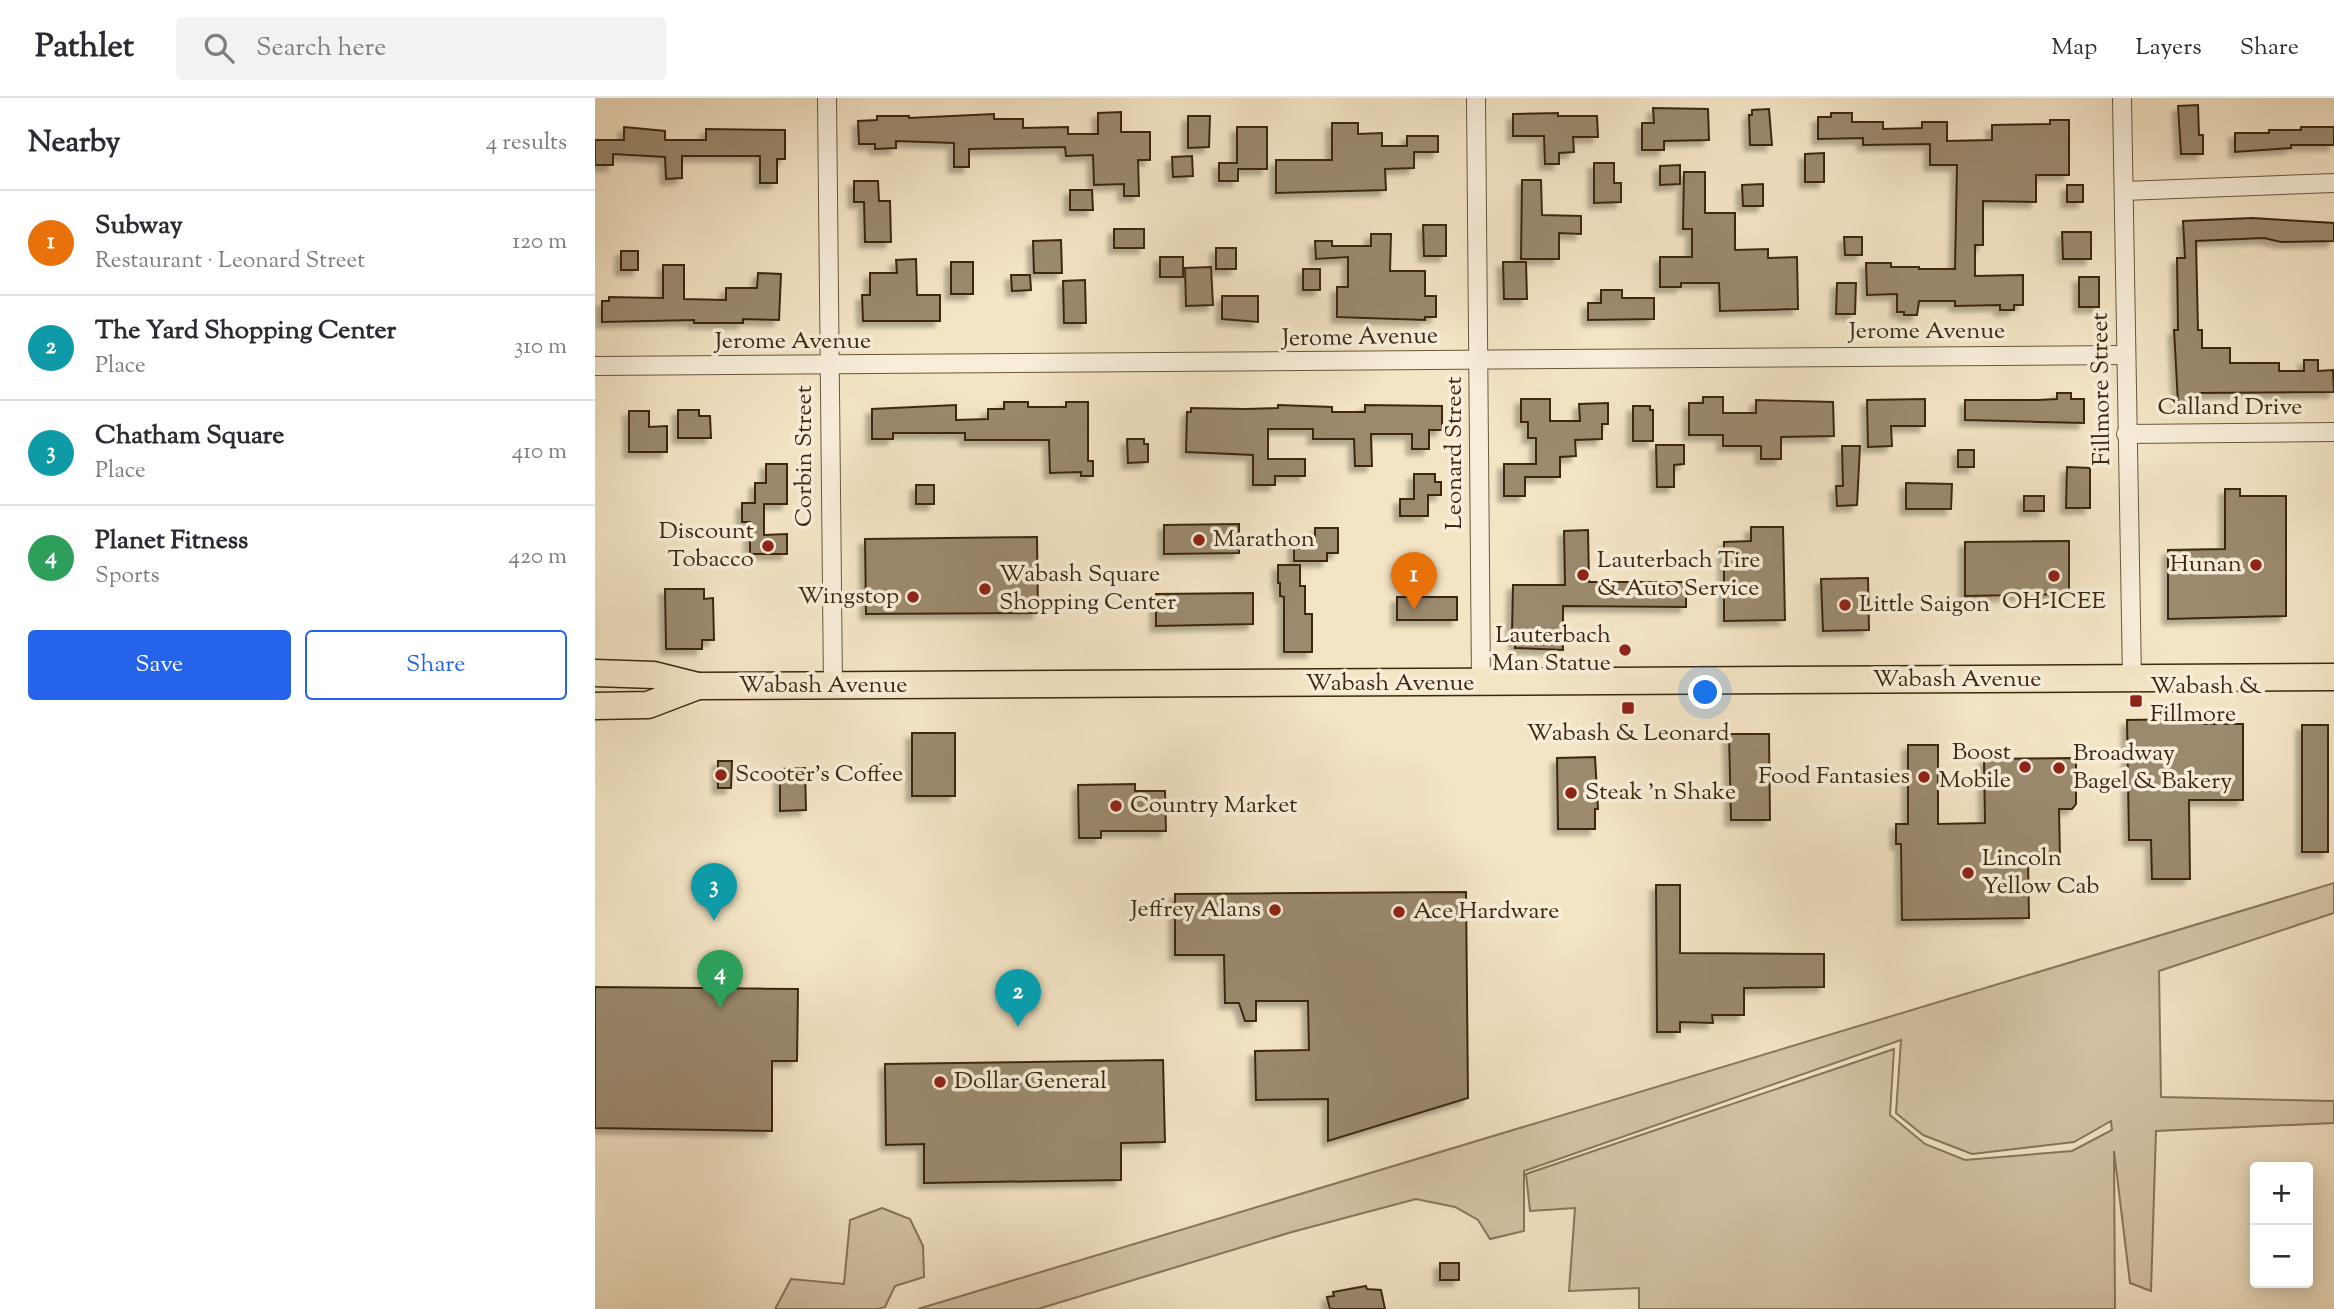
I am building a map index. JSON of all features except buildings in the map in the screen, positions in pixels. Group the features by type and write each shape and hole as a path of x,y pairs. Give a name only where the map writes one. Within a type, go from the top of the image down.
{"main road":[{"name":"Wabash Avenue","path":"595,673 654,675 698,686 833,687 2334,677"},
{"name":"Wabash Avenue","path":"595,706 648,705 698,686"}],"street":[{"name":"Corbin Street","path":"827,98 833,687"},
{"name":"Leonard Street","path":"1476,98 1481,683"},
{"name":"Fillmore Street","path":"2122,98 2132,679"},
{"path":"2124,191 2334,183"},
{"name":"Jerome Avenue","path":"595,366 2125,355"},
{"name":"Calland Drive","path":"2126,434 2334,432"}],"shaded area":[{"path":"2334,883 2334,913 2159,971 2161,1097 2334,1101 2334,1123 2156,1131 2151,1291 2130,1283 2114,1151 2115,1309 1639,1309 1639,1288 1569,1291 1575,1208 1530,1211 1526,1174 1894,1049 1890,1115 1925,1144 1965,1160 2072,1151 2112,1130 2111,1121 2074,1142 1972,1154 1923,1135 1896,1113 1901,1040 1524,1171 1524,1231 1490,1239 1478,1220 1455,1207 1416,1199 1292,1232 1038,1309 918,1309"},
{"path":"882,1208 910,1219 923,1246 924,1277 895,1286 885,1307 878,1309 775,1309 791,1279 844,1284 850,1220"}],"place":[{"name":"Marathon","path":"1199,540"},
{"name":"Discount Tobacco","path":"768,546"},
{"name":"Hunan","path":"2256,565"},
{"name":"Lauterbach Tire & Auto Service","path":"1583,575"},
{"name":"OH-ICEE","path":"2054,576"},
{"name":"Wabash Square Shopping Center","path":"985,589"},
{"name":"Wingstop","path":"913,597"},
{"name":"Little Saigon","path":"1845,605"},
{"name":"Subway","path":"1414,610"},
{"name":"Lauterbach Man Statue","path":"1625,650"},
{"name":"Wabash & Fillmore","path":"2136,701"},
{"name":"Wabash & Leonard","path":"1628,708"},
{"name":"Boost Mobile","path":"2025,767"},
{"name":"Broadway Bagel & Bakery","path":"2059,768"},
{"name":"Scooter's Coffee","path":"721,775"},
{"name":"Food Fantasies","path":"1924,777"},
{"name":"Steak 'n Shake","path":"1571,793"},
{"name":"Country Market","path":"1116,806"},
{"name":"Lincoln Yellow Cab","path":"1968,873"},
{"name":"Jeffrey Alans","path":"1275,910"},
{"name":"Ace Hardware","path":"1399,912"},
{"name":"Chatham Square","path":"714,921"},
{"name":"Planet Fitness","path":"720,1008"},
{"name":"The Yard Shopping Center","path":"1018,1027"},
{"name":"Dollar General","path":"940,1082"}]}
